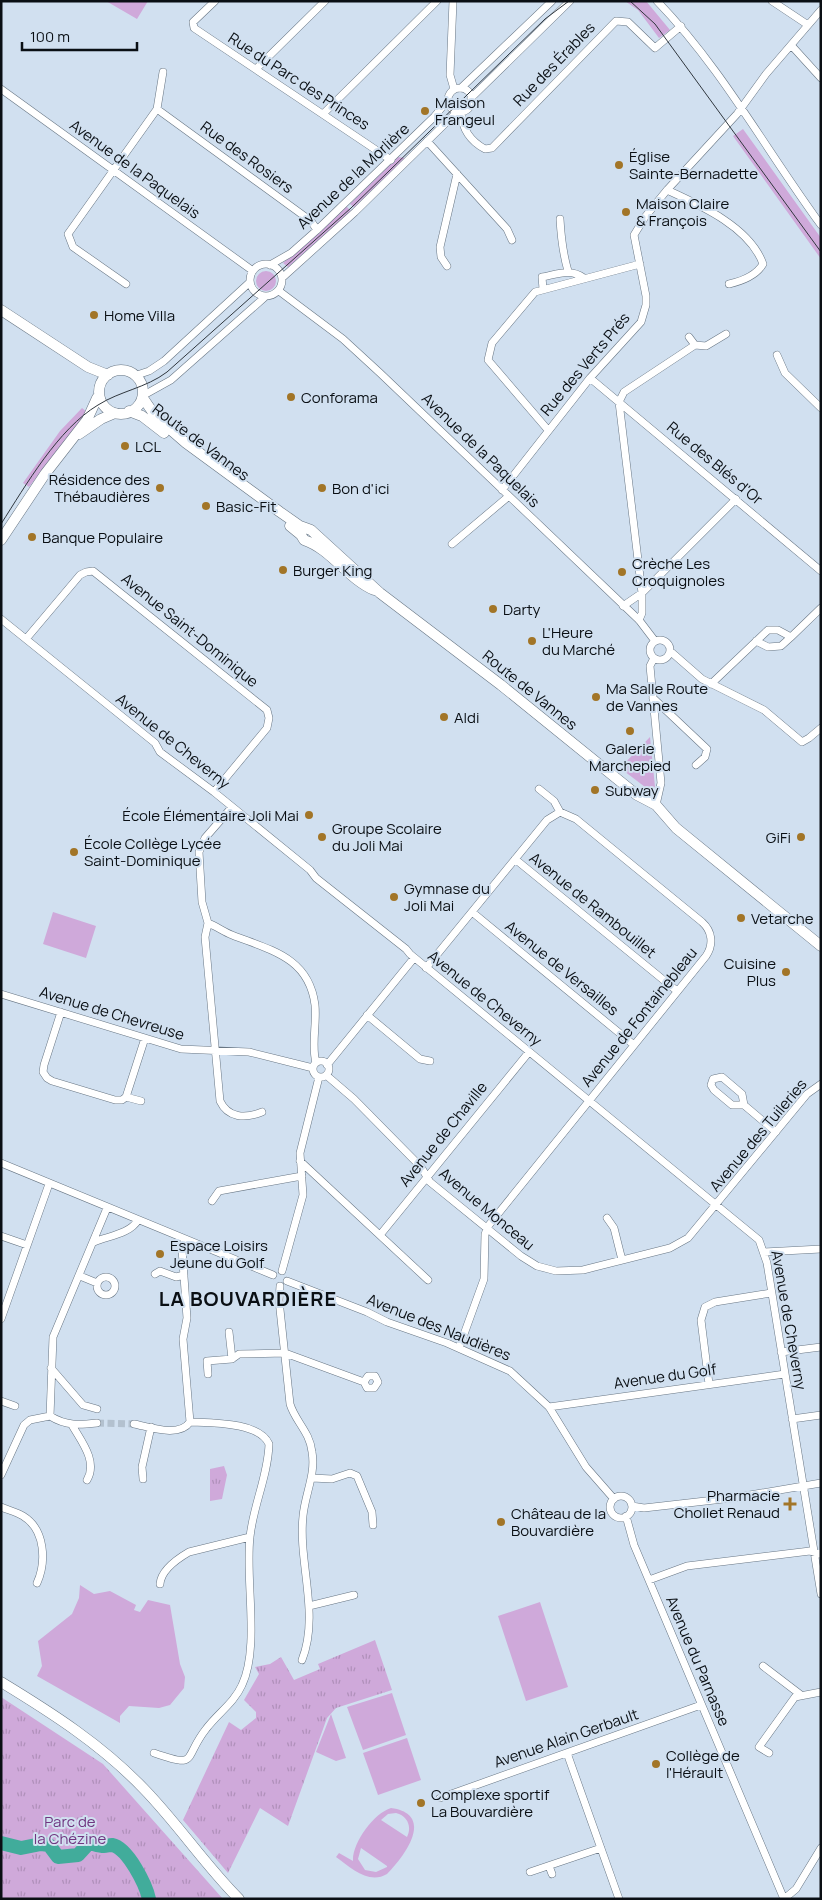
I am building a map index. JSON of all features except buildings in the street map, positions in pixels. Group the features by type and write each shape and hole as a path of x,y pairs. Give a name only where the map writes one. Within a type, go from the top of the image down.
{"main road":[{"path":"1,310 88,367 108,375"},
{"path":"1,317 99,384"},
{"path":"1,540 45,474 87,420 98,398 99,384 108,375 125,371 137,375 144,386 144,396 138,405 129,411 115,413 101,419 74,438"},
{"name":"Route de Vannes","path":"144,396 152,413 180,438 280,512 364,586 380,593 501,685 637,795 656,806 676,828 821,946"},
{"path":"98,398 104,408 115,413"},
{"name":"Route de Vannes","path":"129,411 142,416 307,535"},
{"path":"1,1682 74,1729 118,1763 144,1790 207,1866 239,1899"}],"street":[{"name":"Rue du Parc des Princes","path":"215,1 192,26 256,70 324,113 391,160"},
{"path":"256,70 325,1"},
{"path":"324,113 437,1"},
{"path":"453,1 450,75 458,89 468,92 471,98"},
{"path":"552,1 458,89 449,94 450,107 459,112 468,108 471,98 570,1"},
{"path":"657,1 681,26 742,109 787,179 821,225"},
{"path":"772,1 808,25"},
{"name":"Rue des Verts Prés","path":"502,490 590,378 640,322 644,313 646,296 634,235 645,217 667,190 742,109 766,74 821,10"},
{"name":"Rue des Érables","path":"459,112 462,128 480,147 485,149 492,148 616,21 628,22 654,48 681,26"},
{"path":"791,45 821,78"},
{"path":"126,284 73,247 68,234 157,110 163,72"},
{"name":"Avenue de la Paquelais","path":"1,89 253,271"},
{"name":"Avenue de la Morlière","path":"270,265 291,253 317,230 391,160 434,117 448,100"},
{"name":"Rue des Rosiers","path":"157,110 311,221 317,230"},
{"name":"Avenue de la Morlière","path":"282,278 355,212 459,112"},
{"path":"427,141 507,229 512,240"},
{"path":"447,266 441,257 440,247 457,174"},
{"path":"667,190 710,210 732,226 760,257 763,264 759,270 743,280 729,284"},
{"path":"560,219 564,243 562,249 568,271"},
{"path":"548,430 488,360 492,343 535,292 640,264"},
{"path":"137,375 149,371 164,361 250,282 253,271 261,265 270,265 279,271 282,278 278,291 265,297 171,380 144,396"},
{"path":"542,289 542,278 568,271 577,273 584,278"},
{"path":"250,282 255,292 265,297"},
{"name":"Avenue de la Paquelais","path":"278,291 342,339 639,620 655,641"},
{"path":"689,337 695,344 706,346 726,334"},
{"path":"639,620 642,613 642,593 619,402 624,392 695,344"},
{"path":"777,355 784,373 821,408"},
{"name":"Rue des Blés d'Or","path":"590,378 821,571"},
{"path":"452,544 509,496"},
{"path":"623,606 642,593 736,499"},
{"name":"Avenue Saint-Dominique","path":"26,639 80,575 93,571 267,710 269,718 267,728 214,792"},
{"path":"756,641 768,647 781,646 821,608"},
{"name":"Avenue de Cheverny","path":"1,619 155,743 160,752 214,792 310,870 325,885 406,949 414,958 528,1052 756,1237 764,1252 817,1553 821,1594"},
{"path":"710,684 768,630 778,630 791,637"},
{"path":"654,658 650,649 655,641 664,640 669,645 670,652 696,675 710,684 764,710 802,742 821,728"},
{"path":"654,658 664,659 670,652"},
{"path":"654,658 650,666 662,783 656,806"},
{"path":"653,698 707,749 705,757 696,765"},
{"name":"Avenue de Fontainebleau","path":"486,1229 708,952 711,941 706,926 576,819 560,812 554,801 539,789"},
{"path":"232,807 205,838 199,852 202,902 208,923 205,937 215,1051 220,1101 223,1108 234,1116 253,1115 262,1112"},
{"path":"426,968 548,820 560,812"},
{"name":"Avenue de Rambouillet","path":"515,859 677,991"},
{"name":"Avenue de Versailles","path":"472,912 634,1045"},
{"path":"208,923 230,934 275,951 292,962 304,975 314,1000 316,1026 314,1074 322,1076"},
{"path":"282,1271 298,1217 303,1180 300,1152 322,1076 328,1071 327,1065 414,958"},
{"name":"Avenue de Chevreuse","path":"1,994 180,1048 249,1052 315,1065"},
{"path":"61,1012 44,1065 44,1072 47,1078 115,1100 122,1100 126,1097 144,1038"},
{"path":"367,1015 420,1059 430,1061"},
{"name":"Avenue de Chaville","path":"380,1235 528,1052"},
{"path":"315,1065 322,1062 327,1065"},
{"name":"Avenue Monceau","path":"322,1076 394,1140 421,1167 430,1182 526,1260 550,1270 583,1270 670,1248 683,1242 694,1233 717,1205"},
{"path":"744,1105 744,1096 724,1078 718,1077 713,1079 711,1084 714,1090 732,1105 744,1105 776,1132"},
{"name":"Avenue des Tuileries","path":"717,1205 807,1094 821,1084"},
{"path":"126,1097 141,1101"},
{"path":"300,1161 428,1280"},
{"path":"1,1163 273,1275"},
{"path":"212,1201 219,1191 317,1177"},
{"path":"1,1319 4,1305 49,1184"},
{"path":"50,1416 53,1337 107,1208"},
{"path":"607,1218 614,1228 622,1260"},
{"path":"94,1242 131,1228 138,1220"},
{"path":"100,1225 106,1238"},
{"path":"459,1348 484,1279 486,1229"},
{"path":"1,1236 27,1245"},
{"path":"185,1240 182,1249 187,1318 183,1339 190,1422"},
{"path":"764,1252 821,1249"},
{"path":"155,1274 160,1271 176,1277 184,1275"},
{"path":"273,1275 276,1272 282,1271"},
{"path":"280,1286 287,1281 286,1275 282,1271"},
{"path":"273,1275 273,1282 280,1286"},
{"path":"80,1276 97,1284"},
{"name":"Avenue des Naudières","path":"287,1281 368,1312 387,1322 459,1348 510,1371 548,1407 586,1467 614,1499"},
{"path":"280,1286 279,1300 290,1404 294,1415 308,1433 312,1448 312,1478 304,1506 302,1532 308,1606 307,1647 302,1660"},
{"path":"709,1384 701,1320 705,1307 715,1302 771,1293"},
{"path":"229,1332 232,1359"},
{"path":"781,1352 821,1347"},
{"path":"208,1374 207,1361 232,1359 239,1354 285,1353 364,1382"},
{"path":"51,1368 83,1405 96,1409"},
{"name":"Avenue du Golf","path":"548,1407 785,1374"},
{"path":"1,1401 15,1406"},
{"path":"792,1419 821,1415"},
{"path":"1,1475 24,1425 30,1420 50,1416 61,1423 72,1425 97,1424"},
{"path":"134,1424 164,1430 180,1430 190,1422 251,1428 266,1436 269,1444 269,1452 250,1537 250,1640 246,1674 242,1685 231,1703 206,1729 191,1758 184,1761 154,1753"},
{"path":"72,1425 88,1454 91,1473 87,1480"},
{"path":"143,1479 142,1467 151,1427"},
{"path":"312,1478 332,1479 350,1473 357,1476 372,1512 373,1525"},
{"path":"632,1506 626,1516 618,1517 613,1513 611,1506 614,1499 619,1496 625,1497 632,1506 644,1508 732,1498 821,1483"},
{"path":"1,1507 24,1517 33,1526 40,1538 43,1552 42,1571 36,1584"},
{"name":"Avenue du Parnasse","path":"626,1516 630,1535 648,1580 784,1899"},
{"path":"160,1584 160,1577 174,1562 189,1552 250,1537"},
{"path":"648,1580 687,1566 810,1551 817,1553"},
{"path":"308,1606 354,1594"},
{"path":"763,1666 801,1695"},
{"path":"769,1753 759,1747 792,1701 801,1695 821,1692"},
{"name":"Avenue Alain Gerbault","path":"440,1798 701,1705"},
{"path":"568,1752 619,1899"},
{"path":"530,1872 601,1848"},
{"path":"784,1899 796,1889 821,1848"},
{"path":"549,1866 552,1874"}],"green space":[{"path":"106,1 148,1 137,19"},
{"path":"625,1 646,1 670,30 659,38 638,10"},
{"path":"743,129 821,238 821,259 733,136"},
{"path":"398,157 405,158 354,207 350,204"},
{"path":"346,206 351,211 288,267 283,263"},
{"path":"266,271 273,274 276,281 273,288 266,291 259,288 256,281 259,274"},
{"path":"82,408 87,412 29,487 23,483 60,431"},
{"path":"650,737 655,787 649,790 620,768"},
{"path":"53,912 96,926 86,958 43,944"},
{"path":"224,1466 227,1475 222,1499 210,1501 210,1469"},
{"path":"80,1585 94,1594 110,1591 136,1605 134,1610 140,1612 148,1600 170,1605 180,1664 185,1677 184,1688 170,1705 159,1708 129,1706 120,1716 120,1723 37,1676 42,1666 38,1641 72,1614 79,1598"},
{"path":"540,1602 568,1687 526,1701 498,1616"},
{"path":"375,1640 392,1690 336,1708 327,1718 288,1826 260,1808 228,1873 183,1820 229,1722 241,1730 256,1718 256,1712 244,1700 259,1674 255,1667 270,1664 281,1657 294,1680 320,1669 318,1664"},
{"path":"392,1693 406,1735 363,1750 347,1707"},
{"name":"Parc de la Chézine","path":"1,1697 103,1764 223,1899 1,1899"},
{"path":"331,1714 346,1758 336,1761 316,1752"},
{"path":"407,1738 421,1780 378,1795 363,1753"},
{"path":"391,1808 404,1812 412,1818 413,1836 402,1857 387,1874 374,1878 360,1874 336,1857 339,1853 353,1861 360,1838 371,1822 384,1811","holes":["388,1814 400,1814 408,1822 407,1837 381,1820","361,1848 387,1866 387,1867 376,1872 365,1870 358,1859"]}],"waterway":[{"path":"1,1843 21,1848 41,1844 49,1845 58,1857 78,1855 89,1843 102,1846 112,1845 118,1848 130,1860 144,1885 149,1899"}],"tunnel":[{"path":"97,1423 134,1424"}],"tram line":[{"path":"1,524 56,443 83,415 106,400 150,382 167,372 351,208 545,19 569,1"},
{"path":"630,1 655,24 821,252"}],"place":[{"name":"Maison Frangeul","path":"425,111"},
{"name":"Église Sainte-Bernadette","path":"619,165"},
{"name":"Maison Claire & François","path":"626,212"},
{"name":"Home Villa","path":"94,315"},
{"name":"Conforama","path":"291,397"},
{"name":"LCL","path":"125,446"},
{"name":"Résidence des Thébaudières","path":"160,488"},
{"name":"Bon d'ici","path":"322,488"},
{"name":"Basic-Fit","path":"206,506"},
{"name":"Banque Populaire","path":"32,537"},
{"name":"Burger King","path":"283,570"},
{"name":"Crèche Les Croquignoles","path":"622,572"},
{"name":"Darty","path":"493,609"},
{"name":"L'Heure du Marché","path":"532,641"},
{"name":"Ma Salle Route de Vannes","path":"596,697"},
{"name":"Aldi","path":"444,717"},
{"name":"Galerie Marchepied","path":"630,731"},
{"name":"Subway","path":"595,790"},
{"name":"École Élémentaire Joli Mai","path":"309,815"},
{"name":"Groupe Scolaire du Joli Mai","path":"322,837"},
{"name":"GiFi","path":"801,837"},
{"name":"École Collège Lycée Saint-Dominique","path":"74,852"},
{"name":"Gymnase du Joli Mai","path":"394,897"},
{"name":"Vetarche","path":"741,918"},
{"name":"Cuisine Plus","path":"786,972"},
{"name":"Espace Loisirs Jeune du Golf","path":"160,1254"},
{"name":"Pharmacie Chollet Renaud","path":"790,1504"},
{"name":"Château de la Bouvardière","path":"501,1522"},
{"name":"Collège de l'Hérault","path":"656,1764"},
{"name":"Complexe sportif La Bouvardière","path":"421,1803"}],"district":[{"name":"LA BOUVARDIÈRE","path":"248,1298"}]}
